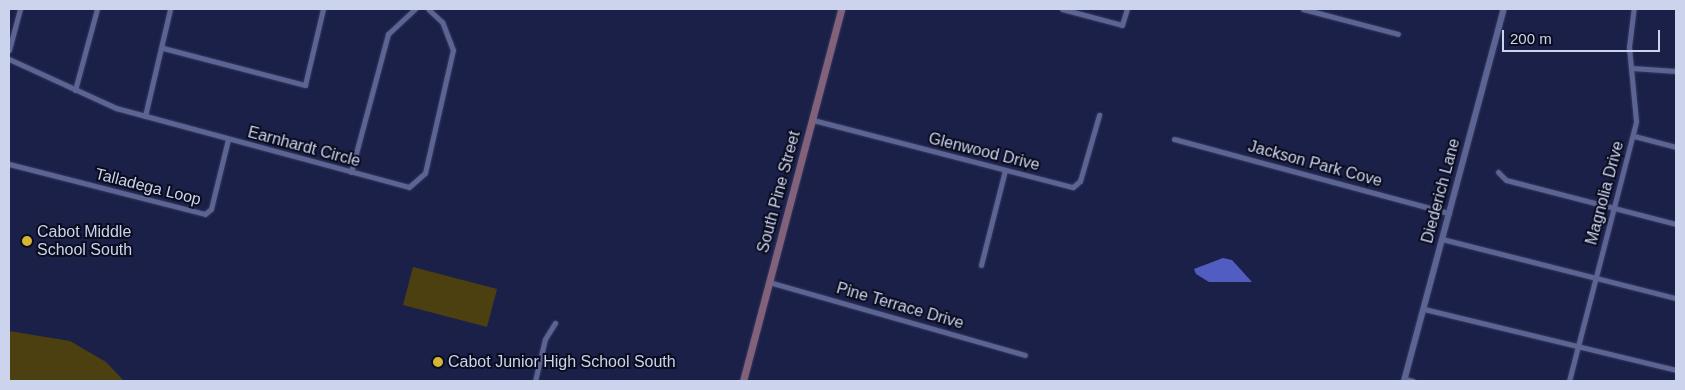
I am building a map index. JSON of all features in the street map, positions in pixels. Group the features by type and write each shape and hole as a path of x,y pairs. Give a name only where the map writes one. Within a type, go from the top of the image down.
{"main road":[{"name":"South Pine Street","path":"743,381 841,9"}],"street":[{"path":"9,50 20,9"},
{"path":"74,90 97,9"},
{"path":"144,116 163,48 170,9"},
{"path":"163,48 305,85 324,9"},
{"path":"351,172 388,34 415,9"},
{"name":"Earnhardt Circle","path":"9,59 74,90 144,116 409,187 425,173 452,50 442,22 428,9"},
{"path":"1062,9 1122,25 1126,9"},
{"path":"1303,9 1398,34"},
{"name":"Diederich Lane","path":"1404,380 1504,9"},
{"name":"Magnolia Drive","path":"1569,381 1634,136 1637,106 1629,47 1634,9"},
{"path":"1632,68 1676,72"},
{"name":"Glenwood Drive","path":"812,120 1005,170 1076,186 1098,115"},
{"path":"1634,136 1676,147"},
{"name":"Talladega Loop","path":"9,164 205,214 211,209 228,139"},
{"name":"Jackson Park Cove","path":"1174,139 1449,213"},
{"path":"980,265 1005,170"},
{"path":"1498,172 1506,180 1676,224"},
{"path":"1442,239 1676,298"},
{"name":"Pine Terrace Drive","path":"770,282 1025,355"},
{"path":"1424,309 1577,350 1676,370"},
{"path":"534,381 545,339 555,323"},
{"path":"1404,380 1413,381"}],"shaded area":[{"path":"413,267 497,289 487,327 403,305"},
{"path":"9,331 70,341 106,362 124,381 9,381"}],"water":[{"path":"1223,258 1232,260 1252,282 1209,282 1196,274 1194,269"}],"place":[{"name":"Cabot Middle School South","path":"27,241"},
{"name":"Cabot Junior High School South","path":"438,362"}]}
